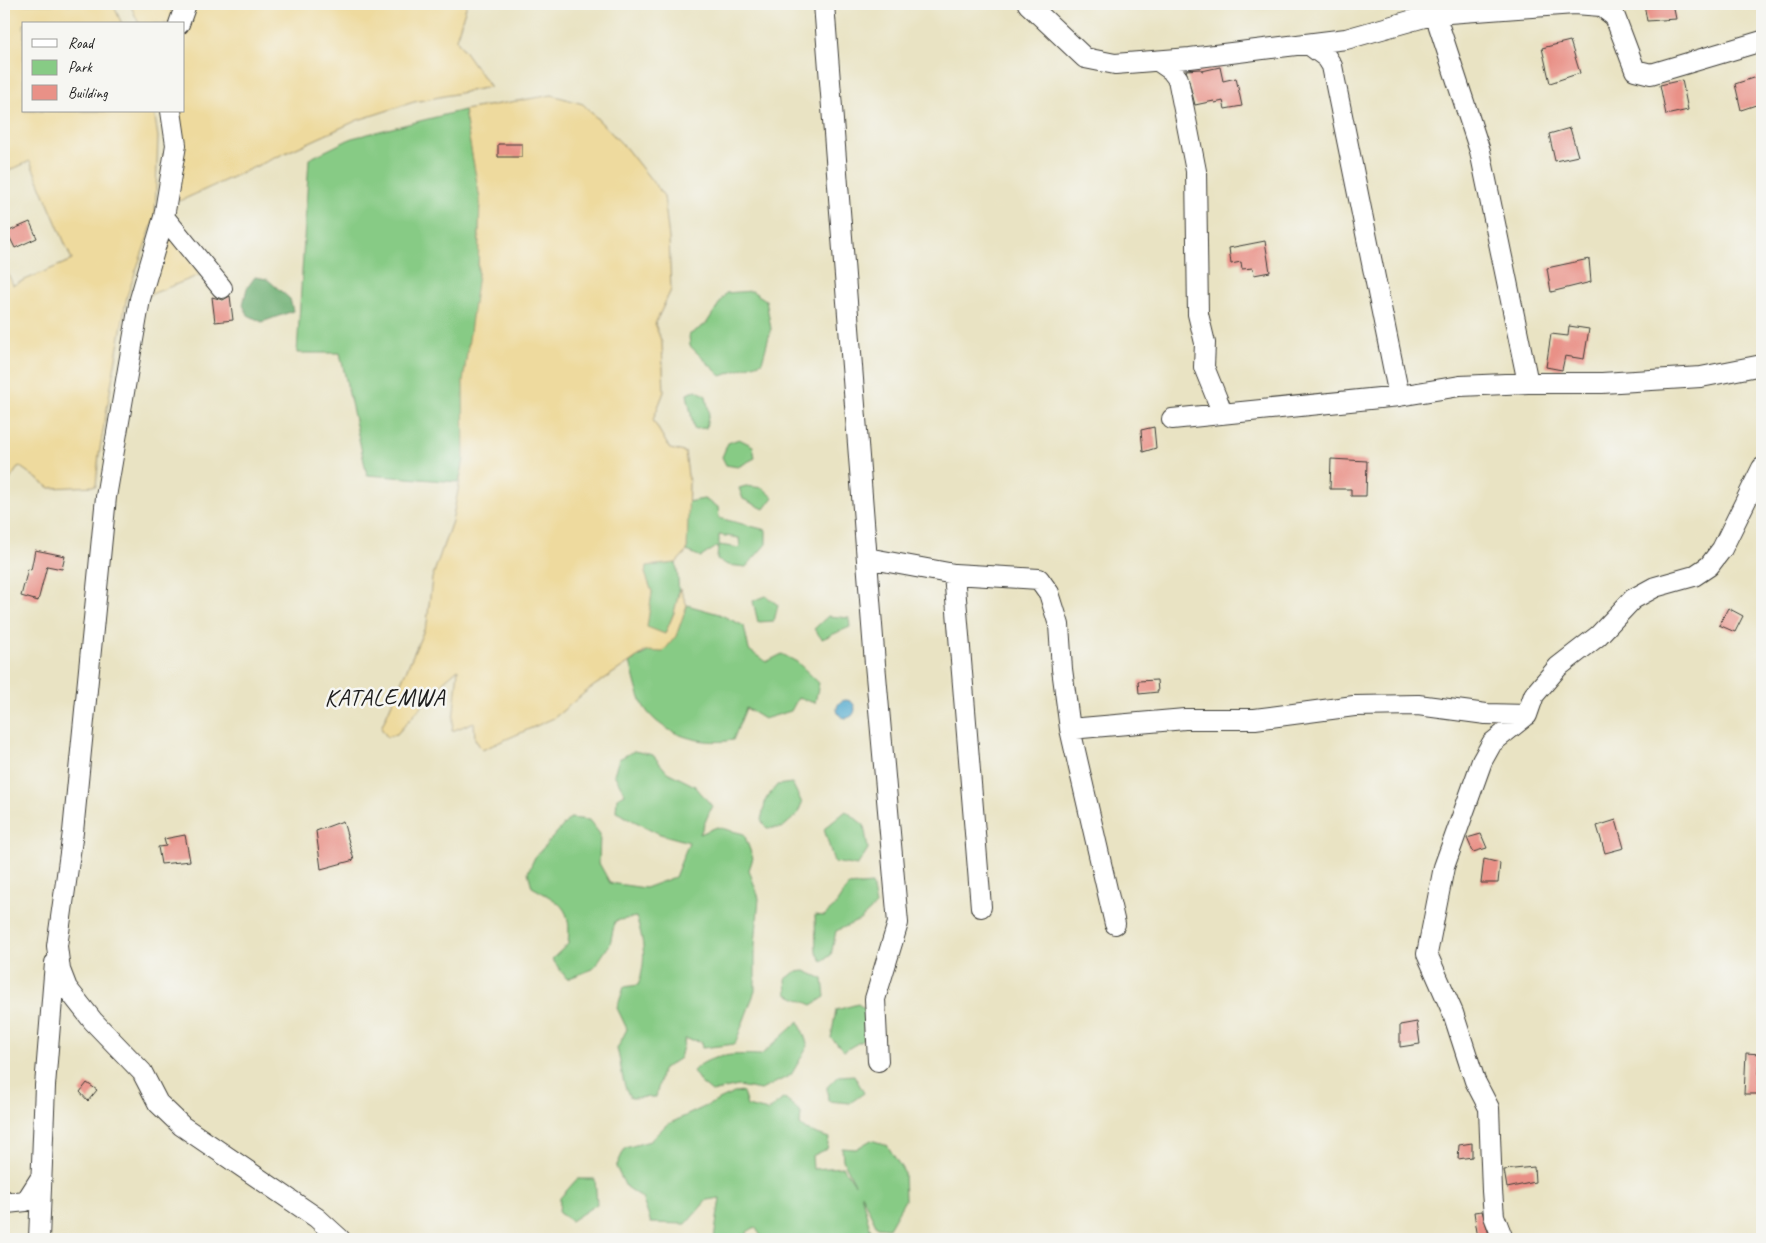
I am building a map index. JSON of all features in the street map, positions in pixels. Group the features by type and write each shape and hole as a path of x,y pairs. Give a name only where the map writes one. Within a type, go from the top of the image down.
{"street":[{"path":"180,22 186,4"},
{"path":"824,4 898,923 875,998 878,1061"},
{"path":"1028,4 1085,58 1114,64 1190,58 1346,40 1435,14 1576,4 1601,6 1615,17 1635,70 1651,74 1762,42"},
{"path":"1051,4 1060,33"},
{"path":"1435,14 1480,151 1528,383"},
{"path":"1332,66 1338,46 1346,40"},
{"path":"1308,44 1327,58 1332,66 1399,396"},
{"path":"1178,79 1182,67 1190,58"},
{"path":"1158,61 1172,70 1178,79 1196,171 1198,314 1205,342 1204,367 1223,414"},
{"path":"39,1239 45,1086 57,946 73,832 106,497 140,299 164,217 176,145 171,112"},
{"path":"164,217 222,288"},
{"path":"1172,419 1399,396 1460,386 1528,383 1602,383 1701,376 1762,365"},
{"path":"1503,1239 1494,1216 1489,1108 1476,1082 1453,1013 1427,954 1444,867 1482,761 1492,743 1527,715 1534,695 1558,667 1598,636 1633,599 1655,588 1694,576 1709,566 1722,549 1762,468"},
{"path":"868,558 954,574 1039,580 1049,593 1059,625 1062,669 1070,730 1115,924"},
{"path":"954,574 981,906"},
{"path":"1070,730 1185,719 1255,719 1354,706 1418,704 1472,712 1527,715"},
{"path":"57,946 60,970 67,988 93,1021 142,1072 158,1103 182,1126 317,1218 340,1239"},
{"path":"5,1203 26,1201 41,1177"}],"green space":[{"path":"464,110 480,198 478,275 464,460 459,482 367,475 340,353 297,353 309,159 352,138"},
{"path":"255,277 267,279 290,299 293,311 262,322 248,315 243,305 247,288"},
{"path":"752,291 766,300 771,329 762,362 721,376 690,346 689,335 706,324 726,293"},
{"path":"696,390 706,396 709,412 706,428 694,429 687,394"},
{"path":"739,439 753,446 755,458 738,467 726,465 722,457 728,443"},
{"path":"746,486 763,488 773,497 764,509 743,499 739,488"},
{"path":"704,499 718,507 719,518 766,530 766,544 746,567 728,565 717,560 718,546 701,557 687,551 687,502","holes":["719,535 739,538 740,548 719,545"]},
{"path":"676,563 677,600 665,634 646,628 652,592 645,573 647,566"},
{"path":"766,596 778,605 774,621 758,622 753,601"},
{"path":"687,605 719,614 744,626 749,650 766,662 782,654 797,662 819,683 815,703 798,698 791,711 764,719 746,708 733,740 696,740 661,725 644,707 630,662 676,636"},
{"path":"828,616 849,618 850,627 822,639 814,629"},
{"path":"634,751 653,755 667,772 695,786 712,806 700,834 717,827 744,834 753,858 749,870 759,898 755,945 755,991 735,1044 702,1048 701,1041 685,1039 680,1058 662,1070 656,1097 631,1098 623,1081 617,1049 627,1029 617,1008 624,987 638,985 643,968 643,943 636,917 615,921 610,944 593,969 567,979 552,959 568,944 569,932 566,914 558,903 532,887 528,872 535,857 570,818 589,820 600,834 599,863 610,883 645,888 675,877 689,842 660,834 616,812 617,798 625,794 614,774 619,759"},
{"path":"792,783 802,803 797,815 782,828 767,828 761,820 766,799 777,785"},
{"path":"846,811 864,825 868,849 857,866 834,862 824,829"},
{"path":"872,884 876,905 860,920 836,931 831,955 822,961 816,952 815,915 824,916 835,906 848,886"},
{"path":"805,971 823,979 825,997 812,1005 787,994 786,979 795,972"},
{"path":"858,1004 866,1010 863,1040 844,1051 831,1038 836,1010"},
{"path":"799,1021 808,1046 791,1075 761,1090 738,1086 712,1092 701,1083 693,1071 700,1065 716,1058 734,1055 761,1055"},
{"path":"854,1075 864,1093 850,1103 828,1101 827,1087 838,1076"},
{"path":"743,1092 747,1106 768,1111 784,1098 801,1113 800,1125 806,1130 829,1138 827,1149 812,1156 813,1169 843,1167 855,1184 843,1160 842,1148 856,1149 871,1140 887,1145 904,1172 905,1200 889,1228 877,1227 861,1194 873,1239 763,1239 755,1227 747,1232 747,1239 714,1239 720,1198 707,1200 686,1224 651,1223 642,1198 626,1187 616,1167 625,1148 650,1141 666,1125 734,1093"},
{"path":"577,1179 595,1179 597,1204 571,1221 559,1213 560,1198"}],"sand":[{"path":"4,4 113,4 121,22 22,22 22,112 154,112 158,137 155,217 127,296 99,454 96,486 50,488 19,466 4,488 4,264 13,285 72,260 30,161 4,173"},
{"path":"130,4 467,4 456,39 490,87 414,102 358,120 180,201 171,195 167,112 185,112 185,22 138,22"},
{"path":"552,95 583,104 625,147 664,196 669,238 671,290 655,324 662,343 664,392 653,420 670,449 685,452 689,483 687,551 676,563 647,566 645,573 652,592 647,627 665,634 674,613 680,589 687,605 676,636 663,652 646,651 588,690 554,718 482,750 475,739 474,722 452,731 458,669 443,682 397,734 387,737 381,728 427,623 432,578 452,521 464,460 463,382 478,275 480,199 464,110"},
{"path":"169,225 200,275 144,297"}],"water":[{"path":"846,700 852,703 855,709 852,715 846,718 840,715 837,709 840,703"}],"building":[{"path":"1644,4 1673,4 1676,19 1647,21"},
{"path":"1570,41 1580,73 1550,83 1542,48"},
{"path":"1220,67 1223,81 1236,78 1242,106 1225,109 1223,101 1195,105 1186,70 1201,69 1202,71"},
{"path":"1762,75 1762,103 1741,110 1735,84"},
{"path":"1682,80 1688,110 1666,115 1660,85"},
{"path":"1570,128 1578,156 1555,161 1549,134"},
{"path":"498,144 522,144 522,157 498,157"},
{"path":"30,222 37,238 15,248 7,232"},
{"path":"1265,241 1270,272 1254,275 1253,268 1242,269 1241,262 1231,264 1229,248"},
{"path":"1589,259 1591,282 1551,292 1547,268"},
{"path":"230,296 233,320 215,322 212,297 223,300"},
{"path":"1569,326 1589,329 1584,359 1565,356 1562,370 1546,367 1551,334 1568,336"},
{"path":"1154,427 1156,448 1143,452 1141,430"},
{"path":"1331,459 1367,461 1366,496 1351,496 1351,489 1330,489"},
{"path":"35,550 65,556 62,569 47,566 38,601 21,596 28,569 31,570"},
{"path":"1728,608 1743,616 1735,632 1719,625"},
{"path":"1157,680 1158,692 1139,694 1138,681"},
{"path":"1616,820 1624,848 1605,853 1597,826"},
{"path":"343,821 354,860 321,869 316,831"},
{"path":"1481,834 1487,848 1473,852 1467,838"},
{"path":"185,835 190,861 161,864 158,847 166,846 164,839"},
{"path":"1484,859 1500,863 1498,883 1481,883"},
{"path":"1417,1022 1420,1044 1400,1047 1400,1025"},
{"path":"1746,1053 1760,1054 1758,1094 1744,1094"},
{"path":"87,1083 97,1090 88,1101 80,1092"},
{"path":"1472,1143 1472,1157 1458,1159 1459,1145"},
{"path":"1534,1167 1535,1182 1507,1188 1504,1170"},
{"path":"1482,1211 1490,1238 1478,1239 1474,1212"}],"district":[{"name":"KATALEMWA","path":"385,697"}]}
